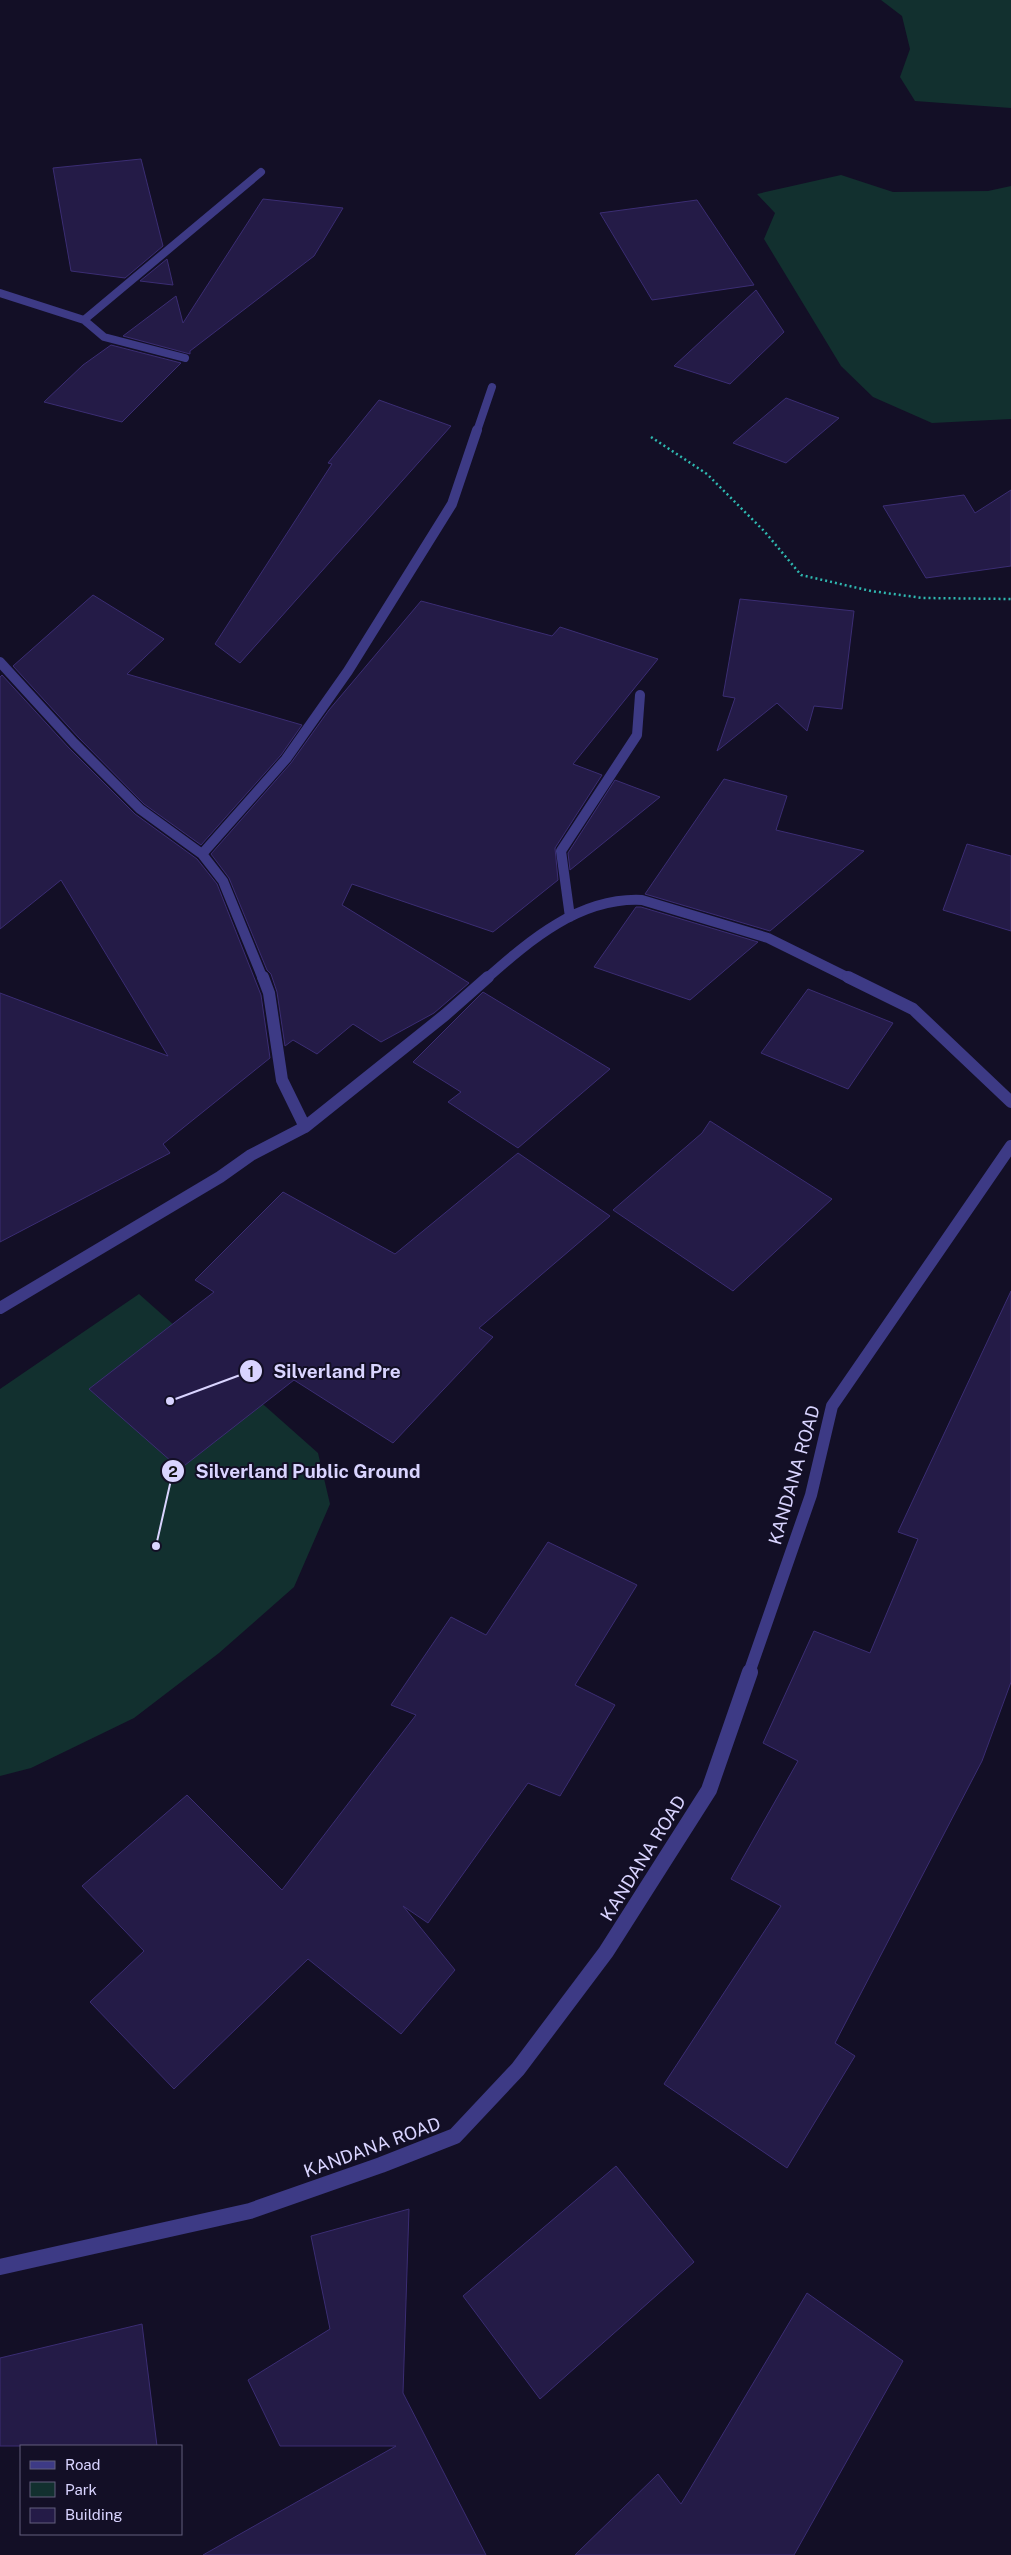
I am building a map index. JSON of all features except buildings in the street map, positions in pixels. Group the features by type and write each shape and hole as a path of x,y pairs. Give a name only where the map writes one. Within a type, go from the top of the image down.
{"street":[{"path":"84,320 260,172"},
{"path":"0,293 84,320 104,337 185,358"},
{"path":"202,854 286,759 348,671 452,504 492,388"},
{"path":"0,662 74,743 140,809 202,854 223,880 269,993 282,1080 305,1127"},
{"path":"570,916 561,851 637,735 640,695"},
{"path":"0,1308 220,1177 251,1155 305,1127 445,1015 532,938 570,916 601,904 623,899 642,900 768,938 913,1009 1011,1102"},
{"name":"KANDANA ROAD","path":"0,2267 250,2211 381,2165 455,2136 518,2069 606,1952 709,1790 811,1496 832,1406 1011,1146"}],"path":[{"path":"651,437 707,474 765,532 801,575 871,591 923,598 1011,599"}],"green space":[{"path":"881,0 1011,0 1011,108 915,101 900,77 910,49 902,16"},
{"path":"841,175 893,192 988,191 1011,186 1011,419 932,423 873,397 841,366 764,239 775,213 757,194"},
{"path":"139,1294 318,1453 330,1504 294,1587 219,1653 134,1718 31,1768 0,1776 0,1389"}],"place":[{"name":"Silverland Pre","path":"170,1401"},
{"name":"Silverland Public Ground","path":"156,1546"}]}
